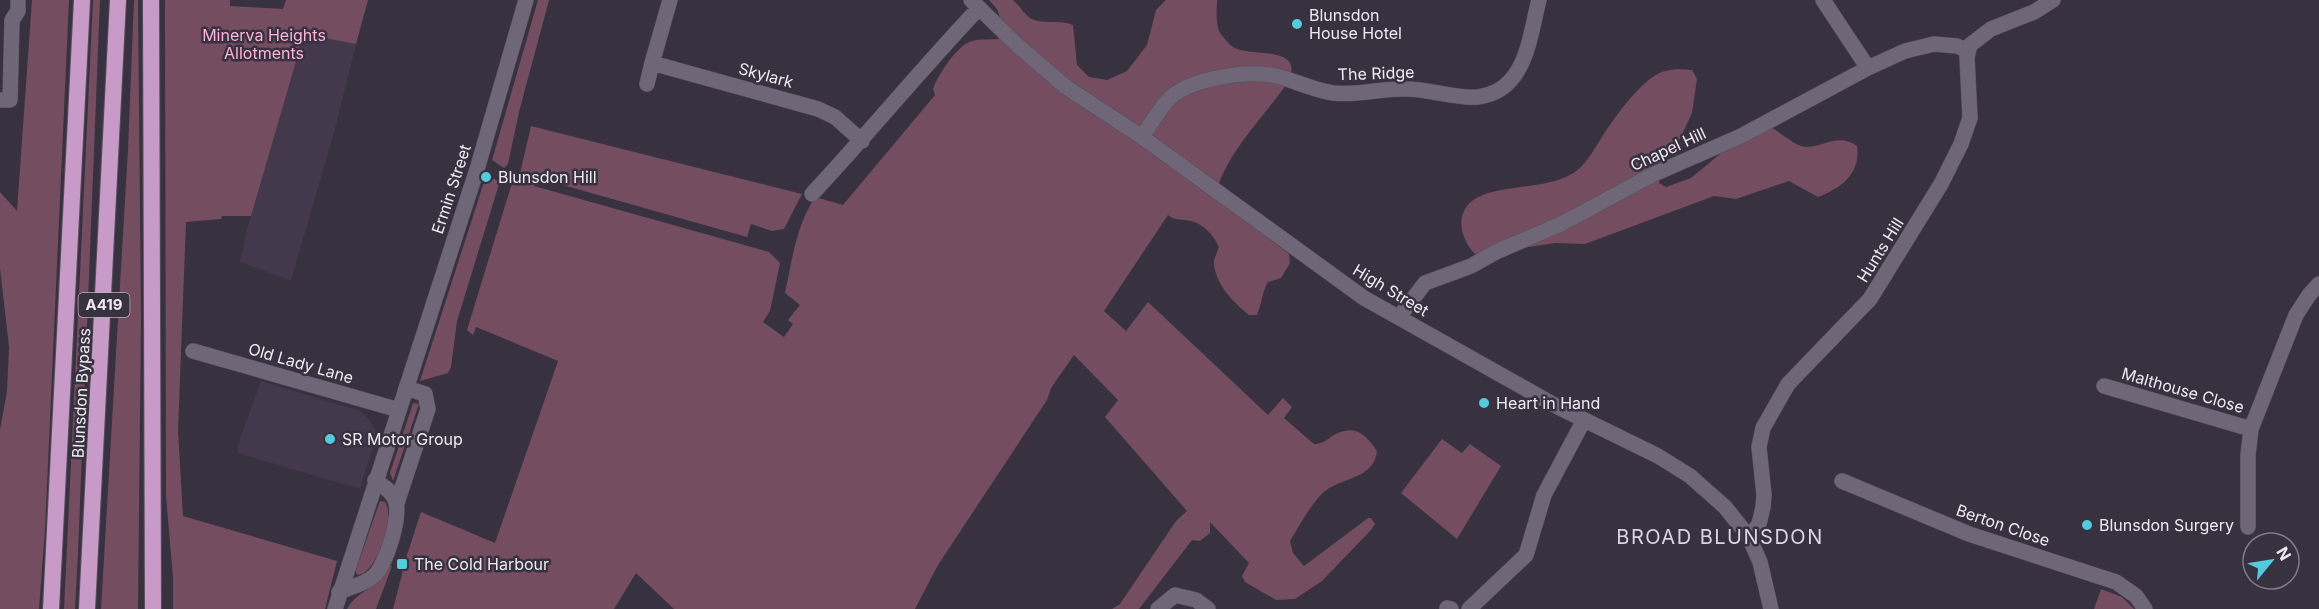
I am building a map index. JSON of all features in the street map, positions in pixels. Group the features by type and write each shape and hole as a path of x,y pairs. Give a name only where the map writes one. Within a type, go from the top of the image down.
{"highway":[{"name":"Blunsdon Bypass","path":"51,609 82,0"},
{"name":"Blunsdon Bypass","path":"87,609 118,0"},
{"name":"A419","path":"151,0 155,604"}],"street":[{"path":"0,100 10,100 6,20 18,11 18,0"},
{"name":"Ermin Street","path":"335,609 478,166 526,0"},
{"path":"647,84 670,0"},
{"name":"The Ridge","path":"1142,137 1164,105 1178,92 1210,80 1244,75 1277,76 1312,89 1334,93 1403,89 1470,97 1493,93 1509,82 1519,70 1539,0"},
{"path":"1823,0 1868,68"},
{"path":"1968,51 1970,45 1980,35 2034,12 2053,0"},
{"path":"812,194 862,141 939,51 975,4"},
{"name":"High Street","path":"975,4 1050,75 1098,110 1142,137 1364,298 1584,420 1658,456 1690,476 1725,507 1749,537 1760,562 1771,609"},
{"name":"Chapel Hill","path":"1399,317 1425,283 1471,267 1496,252 1563,223 1672,165 1751,131 1868,68 1905,51 1934,44 1957,46 1968,51"},
{"name":"Hunts Hill","path":"1749,537 1759,524 1763,507 1759,447 1763,428 1788,384 1870,299 1941,184 1970,117 1968,51"},
{"name":"Skylark","path":"652,63 819,109 835,117 862,141"},
{"name":"Malthouse Close","path":"2248,527 2248,455 2251,429 2296,315 2309,295 2319,285"},
{"name":"Old Lady Lane","path":"193,351 399,410"},
{"name":"Malthouse Close","path":"2104,386 2166,402 2251,429"},
{"path":"339,592 371,578 380,569 394,527 397,503 428,409 425,394 406,388"},
{"path":"1469,609 1526,555 1540,504 1584,420"},
{"path":"375,480 389,490 397,503"},
{"name":"Berton Close","path":"1842,481 1969,534 2116,582 2136,596 2145,609"},
{"path":"1158,609 1175,596 1196,600 1208,609"}],"shaded area":[{"path":"304,34 356,44 335,129 291,281 240,262 248,226"},
{"path":"261,381 360,411 370,420 377,433 360,489 238,453 238,444"}],"green space":[{"path":"32,0 69,0 45,530 39,609 0,609 0,430 7,391 9,347 0,268 0,192 17,211"},
{"path":"93,0 100,0 78,553 75,609 64,609"},
{"path":"134,0 138,0 141,318 138,609 101,609 128,149"},
{"name":"Minerva Heights Allotments","path":"165,0 230,0 230,6 283,9 286,0 368,0 356,44 304,34 251,216 222,216 221,219 186,222 178,430 183,516 337,561 325,609 173,609 173,577 166,496"},
{"path":"538,0 549,0 519,112 508,164 504,168 492,160"},
{"path":"989,0 1013,0 1034,20 1073,25 1077,65 1089,77 1107,80 1127,71 1147,45 1156,10 1166,0 1217,0 1218,29 1231,46 1241,50 1274,54 1289,62 1292,70 1288,82 1228,164 1216,194 1221,201 1289,254 1290,263 1281,278 1268,282 1257,315 1249,315 1222,287 1214,265 1219,247 1211,235 1196,223 1168,215 1104,311 1126,331 1148,302 1268,415 1283,398 1292,407 1284,418 1314,444 1349,430 1360,433 1373,445 1377,451 1370,467 1357,476 1325,491 1310,508 1290,541 1293,553 1304,566 1371,518 1375,524 1371,530 1322,581 1295,599 1276,600 1245,582 1242,576 1249,563 1210,522 1210,533 1200,541 1192,540 1139,609 1112,609 1120,604 1176,521 1187,511 1105,417 1118,400 1074,355 938,565 915,609 674,609 636,573 614,609 393,609 421,512 495,543 558,361 476,327 473,335 467,330 512,183 518,182 531,126 802,194 784,229 772,231 751,224 747,237 545,180 534,186 769,252 780,263 770,311 763,322 784,337 793,324 788,320 800,305 785,293 793,256 803,220 815,197 843,205 935,95 933,89 935,83 956,52 970,41 1000,39 1004,29 997,9"},
{"path":"1677,69 1692,70 1697,79 1692,113 1678,143 1664,163 1659,183 1666,187 1691,178 1761,120 1801,146 1815,146 1842,140 1857,146 1853,172 1835,189 1818,197 1789,181 1736,199 1714,196 1585,244 1555,243 1476,255 1462,232 1463,212 1467,206 1475,199 1487,194 1558,180 1575,172 1588,158 1634,94 1658,74"},
{"path":"494,179 500,181 457,321 451,367 448,373 420,381 483,185"},
{"path":"413,403 419,404 393,481 390,473"},
{"path":"1442,439 1462,453 1470,444 1501,466 1457,539 1401,493"},
{"path":"380,501 385,502 388,509 383,543 372,565 358,575 356,569"},
{"path":"392,566 376,609 347,609 356,598 380,580"},
{"path":"2101,589 2122,597 2134,609 2094,609"}],"place":[{"name":"Blunsdon House Hotel","path":"1297,24"},
{"name":"Blunsdon Hill","path":"486,177"},
{"name":"Heart in Hand","path":"1484,403"},
{"name":"SR Motor Group","path":"330,439"},
{"name":"Blunsdon Surgery","path":"2087,525"},
{"name":"The Cold Harbour","path":"402,564"}],"district":[{"name":"BROAD BLUNSDON","path":"1720,537"}]}
